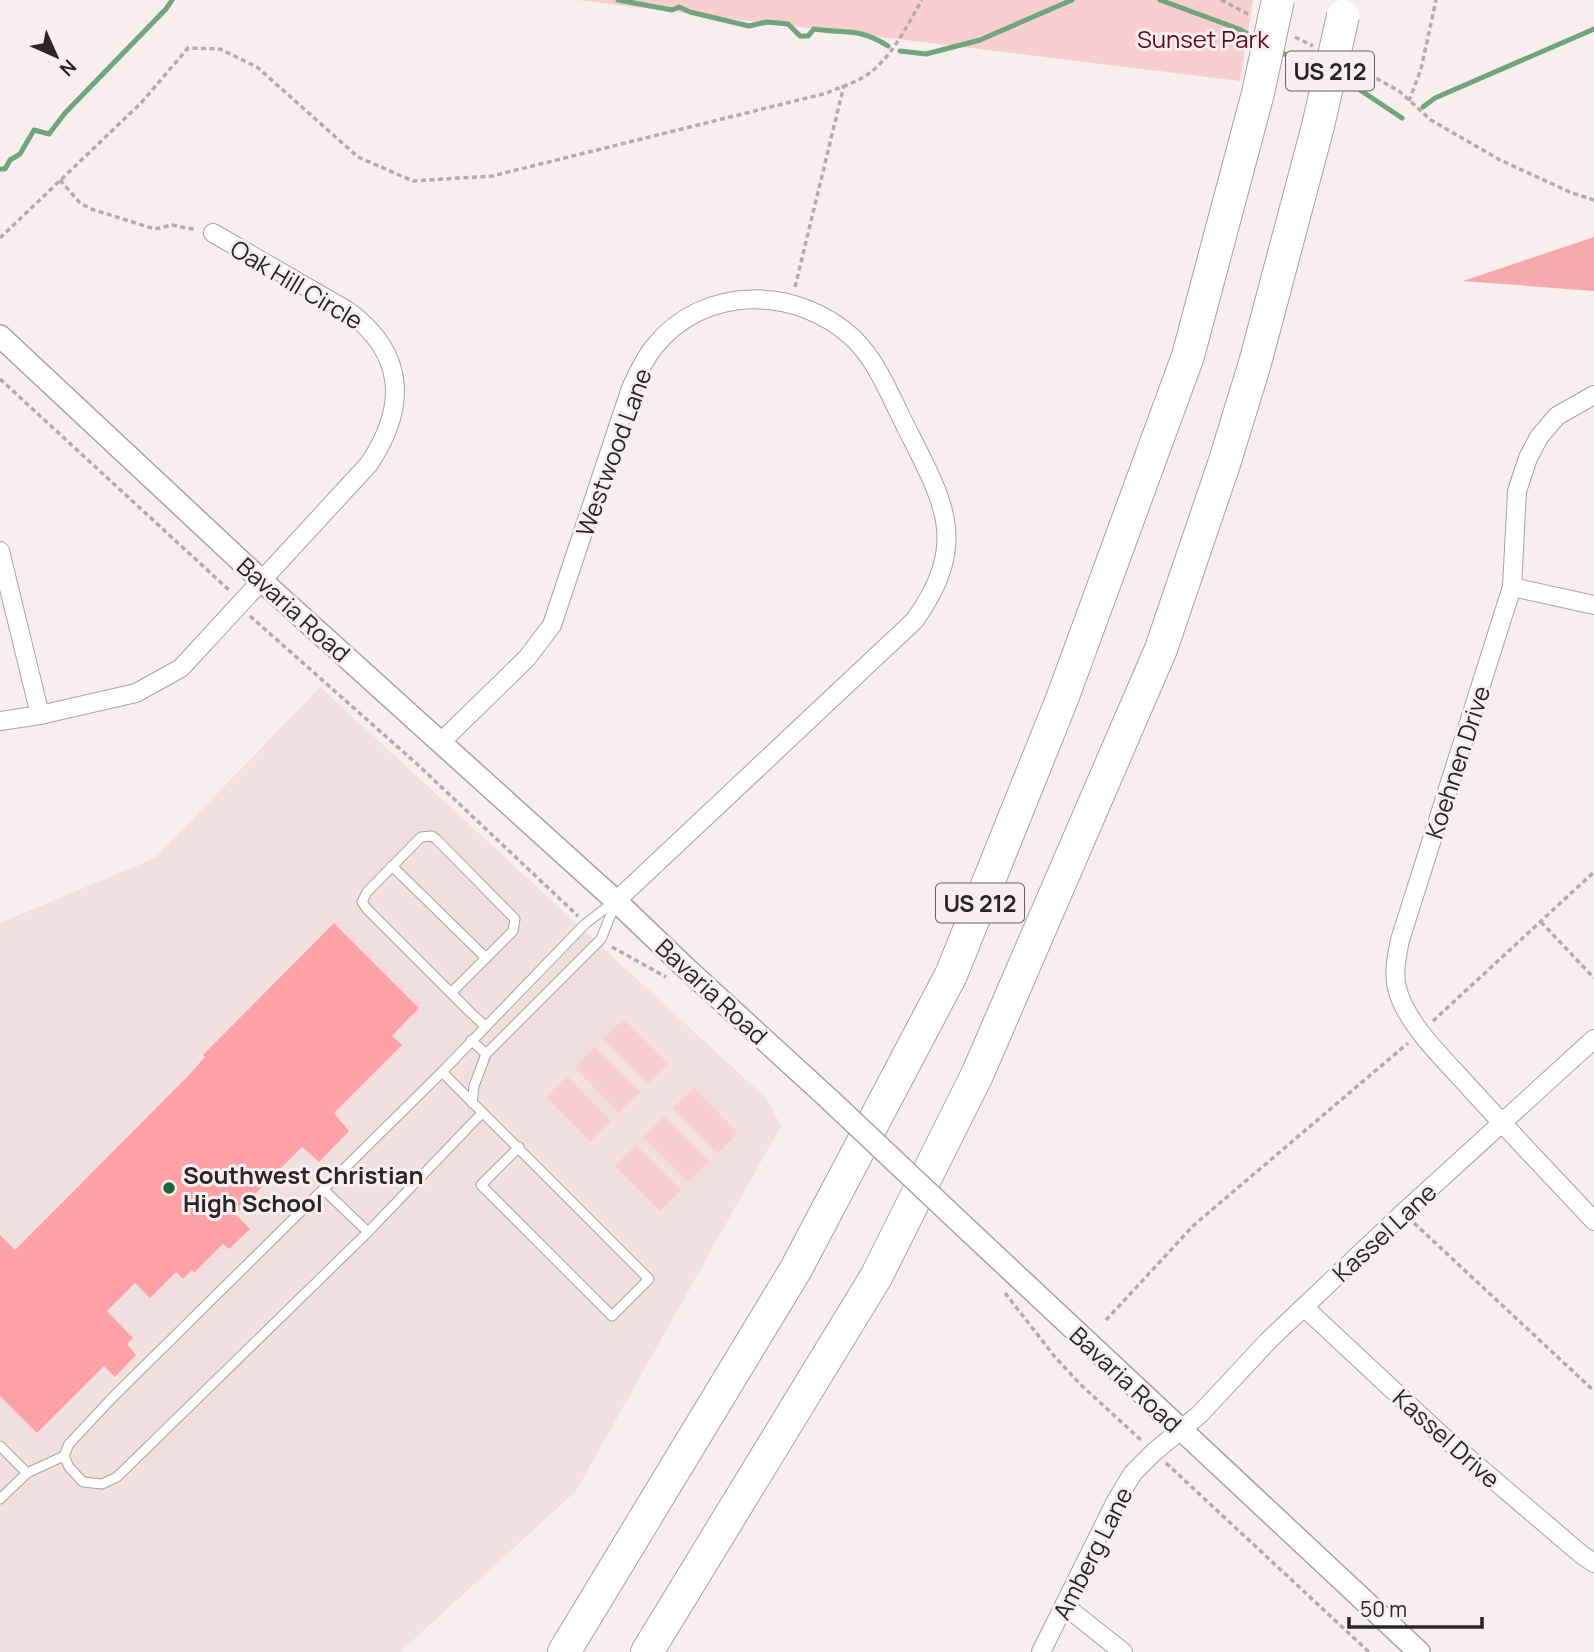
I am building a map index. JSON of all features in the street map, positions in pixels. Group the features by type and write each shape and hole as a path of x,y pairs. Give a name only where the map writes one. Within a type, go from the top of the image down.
{"highway":[{"name":"US 212","path":"564,1652 796,1269 951,975 1062,699 1188,356 1258,93 1278,0"},
{"name":"US 212","path":"647,1652 876,1277 977,1076 1161,649 1255,363 1318,126 1345,8"}],"street":[{"name":"Oak Hill Circle","path":"0,721 40,715 136,693 190,659 369,464 382,444 392,420 396,393 382,344 368,326 348,311 213,233"},
{"name":"Westwood Lane","path":"440,743 527,658 552,625 631,388 655,346 671,330 693,314 718,304 743,298 766,298 791,303 831,320 854,340 873,363 939,492 947,523 947,552 930,600 915,620 616,901"},
{"name":"Bavaria Road","path":"0,336 262,581 616,901 1419,1652"},
{"name":"Koehnen Drive","path":"1594,395 1557,416 1539,437 1528,458 1517,491 1512,587 1400,940 1396,961 1396,986 1405,1010 1503,1124 1594,1221"},
{"path":"0,551 40,715"},
{"path":"1512,587 1594,605"},
{"name":"Kassel Lane","path":"1181,1430 1403,1213 1594,1039"},
{"name":"Kassel Drive","path":"1304,1307 1440,1434 1582,1556 1594,1563"},
{"name":"Amberg Lane","path":"1041,1652 1116,1501 1133,1474 1181,1430"},
{"path":"1065,1606 1123,1652"}],"lane":[{"path":"451,993 513,931 515,919 436,839 432,836 421,837 367,892 362,902 451,993 485,1026"},
{"path":"392,866 486,958"},
{"path":"0,1499 27,1474 64,1457 69,1444 113,1397 442,1072 585,924 616,901"},
{"path":"472,1103 474,1087 486,1054 601,939 616,901"},
{"path":"471,1040 486,1054"},
{"path":"442,1072 519,1147 649,1279 612,1317 481,1185 519,1147"},
{"path":"64,1457 83,1482 102,1483 117,1478 368,1232 482,1113"},
{"path":"324,1190 368,1232"},
{"path":"0,1446 27,1474"}],"path":[{"path":"0,238 141,103 188,48 220,49 257,67 358,158 413,181 492,176 804,99 864,77 879,65 898,40 922,0"},
{"path":"1436,0 1421,69 1409,101 1431,120 1500,160 1572,193 1594,200"},
{"path":"791,303 844,85"},
{"path":"60,180 80,203 91,209 155,229 173,225 213,233"},
{"path":"0,379 231,592 251,617 417,764 585,924"},
{"path":"1106,1320 1194,1225 1422,1031 1594,872"},
{"path":"1541,922 1594,978"},
{"path":"601,939 666,977"},
{"path":"1403,1213 1594,1391"}],"shaded area":[{"path":"1594,237 1594,291 1463,281"},
{"path":"320,687 767,1099 781,1126 576,1491 400,1652 0,1652 0,923 155,858"}],"green space":[{"name":"Sunset Park","path":"578,0 1253,0 1240,81"},
{"path":"624,1019 669,1064 648,1084 603,1039"},
{"path":"595,1047 640,1092 619,1113 574,1067"},
{"path":"567,1076 611,1121 591,1142 546,1097"},
{"path":"694,1088 738,1133 717,1154 673,1108"},
{"path":"664,1116 709,1161 688,1182 643,1137"},
{"path":"636,1145 681,1190 660,1211 615,1166"}],"building":[{"name":"Southwest Christian High School","path":"334,923 419,1008 392,1036 402,1045 334,1113 349,1131 319,1162 302,1147 235,1214 250,1229 229,1249 223,1244 194,1273 192,1270 183,1279 176,1272 150,1298 135,1283 107,1311 133,1338 127,1344 136,1355 115,1377 104,1366 37,1433 0,1396 0,1235 15,1250 187,1077 205,1057 203,1055"}],"waterway":[{"path":"0,169 5,169 10,160 20,154 34,130 49,134 65,113 172,0"},
{"path":"618,0 672,10 679,7 749,26 767,22 788,24 800,36 808,36 814,29 860,34 888,46"},
{"path":"900,51 926,54 980,40 1072,0"},
{"path":"1160,0 1239,29 1258,40"},
{"path":"1423,107 1435,98 1594,29"},
{"path":"1279,51 1320,73"},
{"path":"1339,80 1357,88 1402,118"}],"place":[{"name":"Southwest Christian High School","path":"169,1188"}]}
